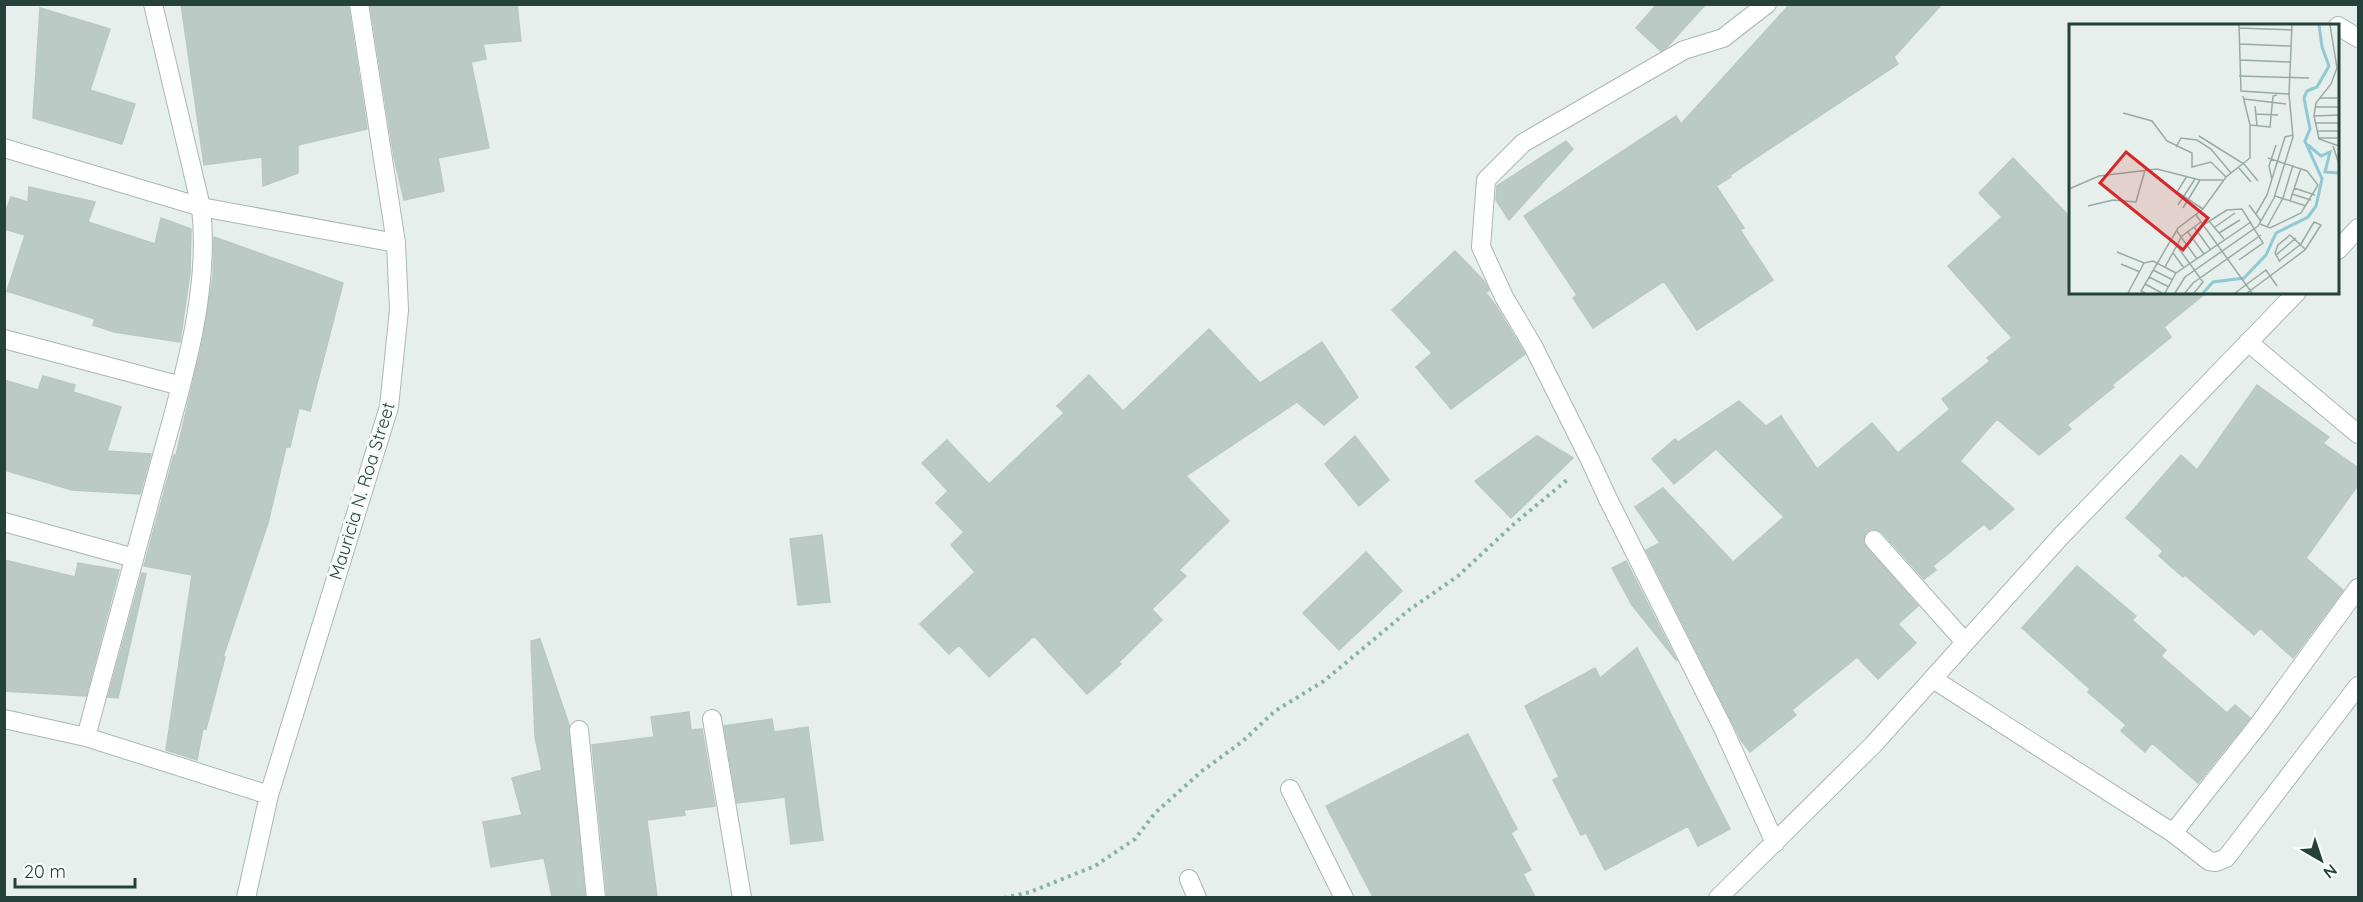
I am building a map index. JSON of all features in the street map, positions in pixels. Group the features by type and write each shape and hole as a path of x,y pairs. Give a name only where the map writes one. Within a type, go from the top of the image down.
{"street":[{"path":"86,737 181,386 202,282 205,235 201,207 153,4"},
{"name":"Mauricia N. Roa Street","path":"246,897 269,795 389,407 399,310 396,243 359,4"},
{"path":"1767,4 1724,38 1684,50 1523,143 1486,180 1481,247 1504,297 1533,346 1723,728 1775,843"},
{"path":"2339,27 2358,38"},
{"path":"4,148 201,207 396,243"},
{"path":"2339,248 2358,228"},
{"path":"1718,897 1873,745 2061,536 2295,294"},
{"path":"4,339 181,386"},
{"path":"2248,342 2358,434"},
{"path":"4,522 134,558"},
{"path":"1874,540 1965,642"},
{"path":"2173,833 2259,724 2358,588"},
{"path":"1933,679 2173,833 2209,861 2216,862 2226,858 2358,686"},
{"path":"4,719 86,737 269,795"},
{"path":"712,719 742,897"},
{"path":"579,730 596,897"},
{"path":"1290,789 1344,897"},
{"path":"1189,879 1197,897"}],"path":[{"path":"1004,897 1030,892 1095,866 1135,839 1155,813 1202,771 1244,741 1275,711 1324,681 1409,610 1458,576 1515,523 1590,460"}],"building":[{"path":"181,4 348,4 367,129 298,145 298,173 263,186 262,157 204,165"},
{"path":"370,4 517,4 521,41 483,44 486,59 471,62 489,148 438,158 444,191 404,200 394,157"},
{"path":"1657,4 1706,4 1661,51 1636,28"},
{"path":"1790,4 1942,4 1894,57 1898,64 1716,186 1744,228 1740,230 1773,280 1697,330 1664,281 1593,328 1573,298 1577,295 1524,216 1676,116 1681,124"},
{"path":"40,8 110,29 90,90 135,104 122,144 33,118"},
{"path":"1566,141 1573,149 1509,220 1496,200 1497,186"},
{"path":"2013,158 2069,216 2069,294 2205,294 2164,327 2171,337 2067,425 2071,429 2039,455 1997,419 1960,461 2014,509 1990,530 1984,524 1933,566 1936,570 1924,579 1882,532 1872,529 1866,532 1863,542 1866,547 1918,606 1898,624 1916,643 1878,679 1857,657 1792,710 1796,715 1750,752 1741,740 1646,550 1660,543 1635,507 1663,488 1733,562 1784,517 1716,449 1674,484 1652,459 1675,439 1678,442 1739,401 1766,426 1781,416 1817,469 1872,423 1898,453 1950,409 1942,399 1990,361 1987,358 2012,338 1948,266 2002,217 1979,193"},
{"path":"29,187 95,202 88,222 155,244 161,218 191,229 190,273 180,342 114,332 93,325 95,319 7,291 25,235 4,229 4,216 11,197 28,202"},
{"path":"214,237 343,283 310,411 299,408 290,447 286,447 268,523 223,657 225,657 206,729 203,728 197,760 166,750 192,575 144,566 174,455 176,455 202,344 213,276"},
{"path":"1455,251 1484,281 1489,290 1486,293 1525,354 1451,409 1416,367 1432,353 1392,310"},
{"path":"1209,329 1260,383 1322,342 1358,397 1324,425 1297,402 1186,476 1229,521 1179,570 1186,576 1152,609 1162,620 1119,662 1121,664 1087,694 1034,636 989,677 959,645 949,654 920,624 975,572 951,545 964,532 936,503 948,491 922,463 947,440 989,484 1064,413 1057,406 1089,375 1123,411"},
{"path":"43,376 75,385 73,392 121,407 107,451 151,454 140,494 72,490 4,470 4,380 38,390"},
{"path":"2257,385 2329,437 2323,443 2358,468 2358,485 2306,558 2343,590 2293,658 2260,628 2254,635 2185,575 2183,577 2159,556 2163,551 2126,518 2181,455 2197,470"},
{"path":"1355,436 1389,480 1359,506 1325,464"},
{"path":"1537,436 1573,458 1511,518 1475,481"},
{"path":"822,535 830,602 798,605 790,539"},
{"path":"1366,552 1402,591 1339,650 1303,613"},
{"path":"4,560 75,577 78,563 119,570 86,696 4,691"},
{"path":"1626,561 1677,661 1632,605 1612,568"},
{"path":"2077,566 2136,616 2132,620 2166,650 2161,656 2227,713 2235,705 2250,718 2198,783 2152,743 2145,752 2121,731 2126,725 2022,628"},
{"path":"142,573 146,574 118,698 108,697"},
{"path":"540,639 569,725 585,897 552,897 544,858 491,867 483,822 522,815 512,778 542,770 535,737 531,641"},
{"path":"1637,648 1730,829 1698,846 1688,826 1605,870 1586,833 1581,835 1553,780 1559,777 1525,706 1595,668 1600,678"},
{"path":"689,712 691,730 702,729 715,806 684,810 685,815 647,820 657,897 607,897 592,745 654,737 651,717"},
{"path":"772,719 774,732 808,727 823,840 791,844 785,797 737,803 724,726"},
{"path":"1468,734 1517,829 1511,833 1531,870 1523,874 1535,897 1373,897 1326,806"}]}
